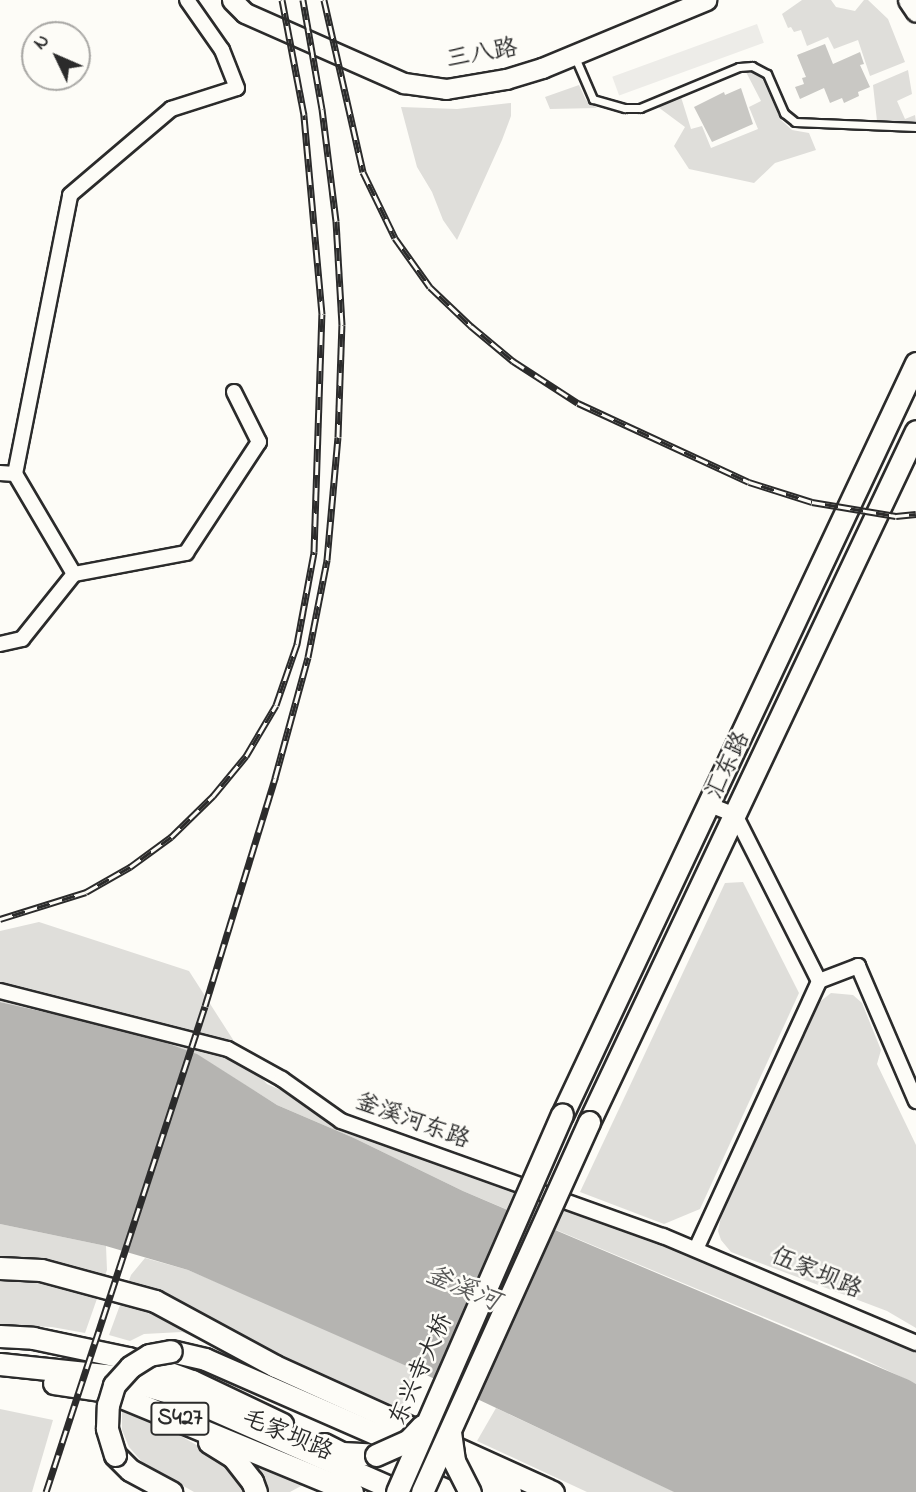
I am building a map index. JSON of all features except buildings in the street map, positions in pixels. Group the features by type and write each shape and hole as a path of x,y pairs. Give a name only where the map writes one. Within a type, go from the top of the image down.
{"main road":[{"name":"三八路","path":"232,0 245,13 404,83 446,89 506,79 574,55 706,0"},
{"path":"908,0 916,12"},
{"name":"汇东路","path":"562,1115 916,363"},
{"name":"汇东路","path":"589,1122 916,431"},
{"name":"东兴寺大桥","path":"399,1492 562,1115"},
{"name":"东兴寺大桥","path":"422,1492 589,1122"},
{"path":"0,1268 41,1270 155,1301 275,1366 553,1492"},
{"path":"0,1336 33,1338 128,1358 192,1381 342,1453 376,1455 409,1440 429,1420"},
{"path":"171,1492 130,1469 115,1455 107,1428 108,1405 114,1385 130,1367 149,1355 172,1351 205,1359 510,1492"},
{"name":"毛家坝路","path":"0,1364 111,1383 352,1492"},
{"name":"毛家坝路","path":"0,1376 111,1383"},
{"path":"111,1383 233,1457 251,1480 256,1492"},
{"name":"S427","path":"111,1383 185,1397 399,1492"},
{"path":"450,1431 454,1461 470,1492"},
{"path":"318,1492 342,1492"}],"street":[{"path":"74,574 8,473 69,195 171,109 237,88 222,50 187,0"},
{"path":"0,644 22,639 74,574 186,553 259,442 234,392"},
{"path":"708,804 735,815 818,981"},
{"path":"696,1249 818,981 858,966 916,1101"},
{"name":"釜溪河东路","path":"0,991 228,1049 282,1079 341,1121 696,1249"},
{"name":"伍家坝路","path":"696,1249 916,1343"}],"lane":[{"path":"574,55 593,99 613,106 640,108 747,65 757,67 767,74 784,113 795,122 916,127"}],"shaded area":[{"path":"802,0 831,0 836,7 855,11 864,0 868,0 888,19 905,62 870,76 858,40 834,49 828,37 807,46 801,30 794,32 791,27 788,28 782,14"},
{"path":"757,24 764,43 619,95 612,77"},
{"path":"908,70 912,94 897,101 905,119 915,115 916,122 877,121 873,85"},
{"path":"746,72 755,73 762,78 781,120 792,130 809,133 816,150 775,163 754,183 689,169 674,146 685,127 658,107 681,97 691,129 702,126 711,148 758,129 749,107 761,101"},
{"path":"579,85 586,100 597,108 550,109 545,97"},
{"path":"511,103 511,116 502,140 457,240 443,220 432,192 417,167 401,107 457,109"},
{"path":"743,882 799,993 700,1209 664,1224 580,1192 725,883"},
{"path":"39,922 189,971 248,1063 267,1084 505,1188 576,1212 852,1319 916,1352 916,1384 855,1355 463,1191 354,1138 277,1105 196,1054 142,1034 0,1002 0,931"},
{"path":"831,993 853,995 862,1003 881,1050 877,1064 916,1145 916,1328 887,1311 731,1252 721,1240 718,1231 722,1212 817,1004"},
{"path":"0,1224 106,1246 107,1270 85,1333 52,1327 0,1325"},
{"path":"145,1258 188,1270 420,1372 397,1415 182,1332 144,1334 130,1341 109,1335 131,1275"},
{"path":"496,1408 675,1492 587,1492 477,1441"},
{"path":"0,1409 53,1420 32,1492 0,1492"},
{"path":"122,1409 165,1427 228,1463 248,1492 194,1492 143,1463 129,1447 122,1430"},
{"path":"242,1454 317,1484 301,1486 290,1492 266,1492"}],"water":[{"name":"釜溪河","path":"0,1002 142,1034 197,1054 277,1105 354,1138 463,1191 909,1380 916,1384 916,1492 674,1492 420,1372 188,1270 106,1246 0,1224"}],"railway":[{"path":"0,919 86,892 130,867 171,837 213,796 246,756 276,705 297,644 314,552 322,314 304,115 282,0"},
{"path":"46,1492 205,1006 275,778 308,657 327,560 338,437 342,325 336,221 322,109 303,0"},
{"path":"324,0 363,172 395,238 430,287 471,326 513,361 578,403 749,482 812,502 896,516 916,514"}]}
